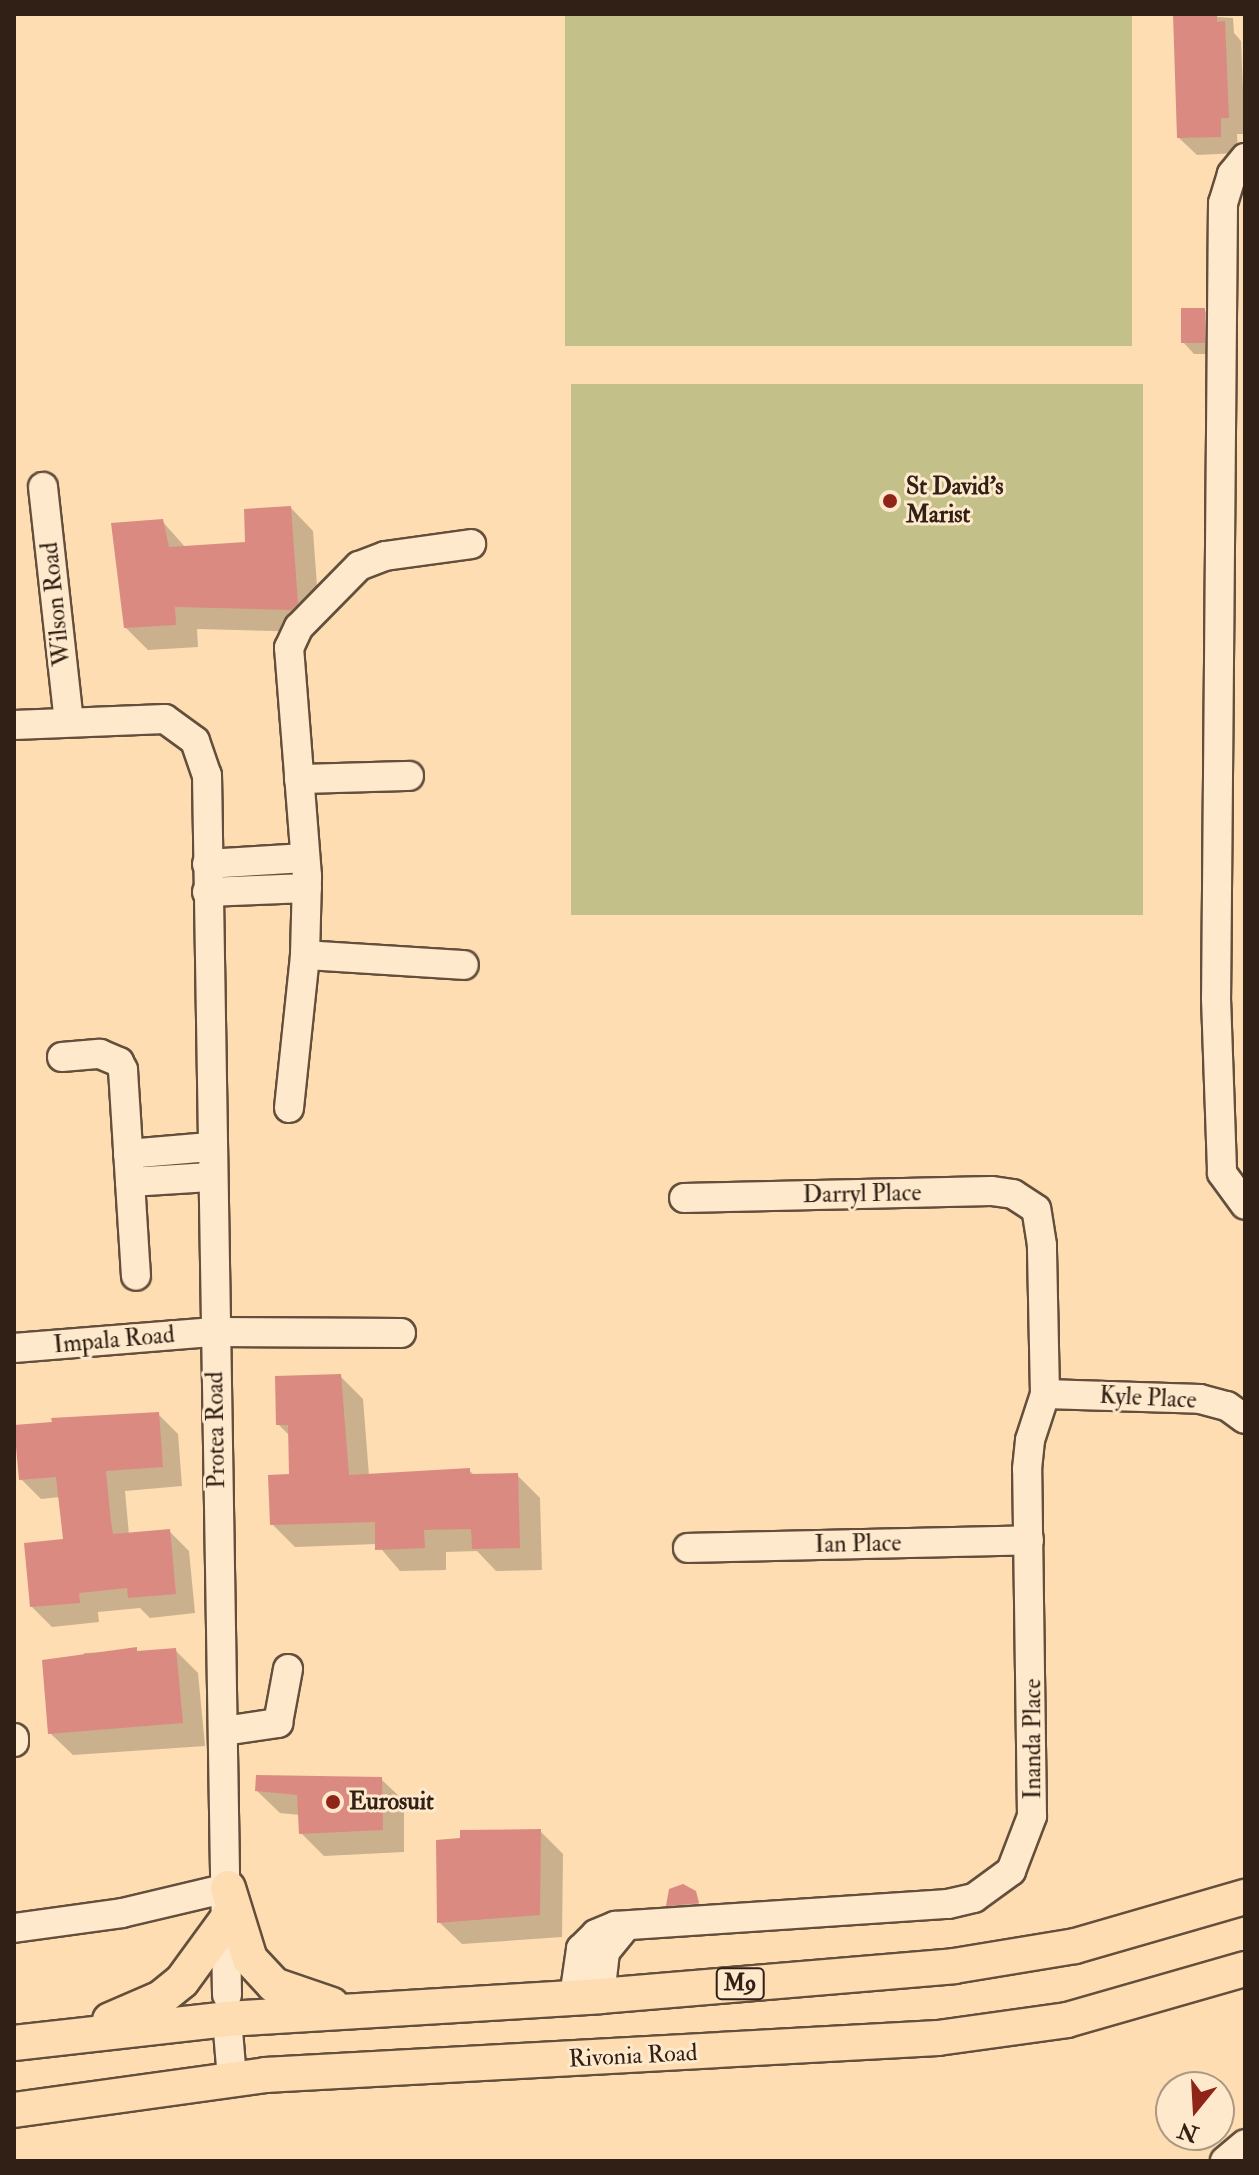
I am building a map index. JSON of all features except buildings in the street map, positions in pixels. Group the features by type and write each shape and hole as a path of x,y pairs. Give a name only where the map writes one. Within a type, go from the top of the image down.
{"main road":[{"name":"M9","path":"14,2043 227,2007 371,2010 587,1997 954,1966 1075,1946 1245,1897"},
{"path":"228,1903 245,1948 274,1985 322,2004 371,2010"},
{"path":"77,2034 161,1998 182,1981 228,1903"},
{"name":"Rivonia Road","path":"14,2110 232,2079 938,2038 1067,2020 1177,1992 1245,1969"}],"street":[{"path":"1244,157 1223,203 1216,998 1222,1173 1245,1205"},
{"name":"Wilson Road","path":"43,487 69,721"},
{"path":"289,1108 305,955 307,888 287,663 299,627 359,566 385,556 471,544"},
{"name":"Protea Road","path":"69,721 165,719 195,741 207,775 210,1177 228,1903 227,2007 232,2079"},
{"path":"14,725 69,721"},
{"path":"299,779 409,776"},
{"path":"207,864 305,858"},
{"path":"207,892 307,888"},
{"path":"305,955 464,965"},
{"path":"62,1057 100,1054 119,1062 136,1276"},
{"path":"128,1154 210,1147"},
{"path":"130,1182 210,1177"},
{"name":"Darryl Place","path":"684,1198 991,1191 1013,1194 1036,1209"},
{"name":"Inanda Place","path":"587,1997 581,1949 596,1934 626,1926 948,1904 992,1889 1011,1871 1032,1816 1036,1785 1029,1540 1030,1440 1045,1394 1042,1245 1036,1209"},
{"name":"Impala Road","path":"14,1348 214,1332 401,1333"},
{"name":"Kyle Place","path":"1045,1394 1200,1399 1227,1406 1245,1419"},
{"name":"Ian Place","path":"688,1548 1029,1540"},
{"path":"224,1731 278,1723 288,1669"},
{"path":"14,1928 228,1903"},
{"path":"1177,1992 1245,1985"},
{"path":"1225,2161 1245,2144"}],"shaded area":[{"path":"565,14 1132,14 1132,346 565,346"},
{"path":"571,384 1143,384 1143,915 571,915"}],"place":[{"name":"St David's Marist","path":"890,501"},
{"name":"Eurosuit","path":"333,1802"}]}
